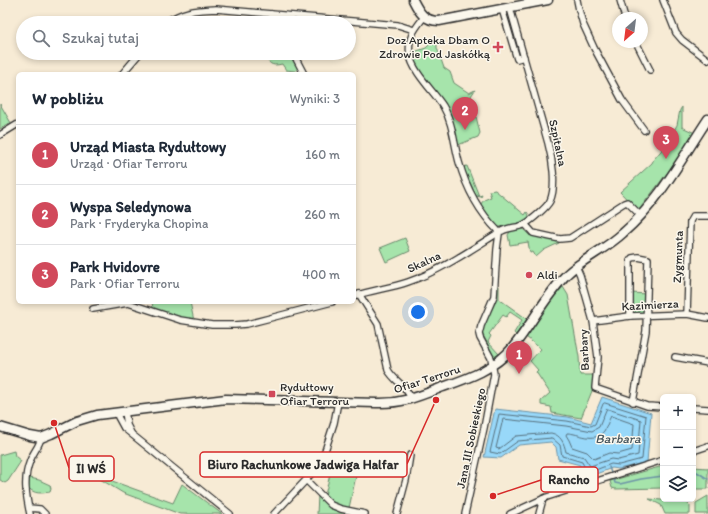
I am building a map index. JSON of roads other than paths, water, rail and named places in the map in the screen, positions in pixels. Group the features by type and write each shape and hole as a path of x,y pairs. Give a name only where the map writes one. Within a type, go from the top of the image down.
{"street":[{"path":"412,0 424,17 430,20 439,21 548,0"},
{"path":"577,0 578,10 594,48 622,100 644,130"},
{"path":"620,0 624,12"},
{"path":"663,0 676,32 682,40 708,60"},
{"name":"Szpitalna","path":"499,232 509,227 525,224 546,206 550,201 552,192 553,172 548,143 524,57 506,8"},
{"path":"175,16 193,10 216,9 295,16"},
{"path":"424,17 414,30 411,37 409,50 410,58 446,113 465,180 485,216 499,232 494,296 479,334 493,365"},
{"path":"356,21 401,25 414,30"},
{"path":"639,48 650,70"},
{"path":"124,72 134,60"},
{"path":"297,60 303,72"},
{"name":"Ofiar Terroru","path":"40,438 97,415 226,399 388,404 411,399 463,381 481,373 493,365 512,348 554,288 576,266 619,237 640,216 668,180 708,119"},
{"path":"0,135 16,125"},
{"path":"525,224 533,233 563,239 570,238 627,202 640,216"},
{"name":"Zygmunta","path":"687,314 690,221 693,216 708,216"},
{"name":"Skalna","path":"357,295 408,282 429,273 458,258 499,232"},
{"path":"630,316 630,261 632,258 638,256 648,259 647,316 646,331 633,402"},
{"name":"Barbary","path":"576,266 593,321 598,357 595,388 633,402 647,406 660,407"},
{"path":"357,295 378,324 388,370 395,380 407,390 411,399"},
{"path":"93,309 122,304"},
{"path":"131,304 180,320 212,325 235,325 247,324 324,304"},
{"name":"Kazimierza","path":"593,321 630,316 687,314 708,318"},
{"path":"675,356 708,363"},
{"name":"Jana III Sobieskiego","path":"466,514 493,381 493,365"},
{"path":"274,514 306,480 322,460 334,423 338,402"},
{"path":"696,408 708,409"},
{"path":"121,411 121,425 230,514"},
{"path":"0,427 40,438 39,444 30,461 26,473 26,483 30,511 40,509 45,514"},
{"path":"696,449 708,446"},
{"path":"397,514 406,480 410,455"},
{"path":"510,514 543,499 660,461"},
{"path":"306,480 331,505 364,514"},
{"path":"539,514 543,499"}],"water":[{"name":"Barbara","path":"602,397 651,413 647,462 619,469 612,468 577,481 580,465 558,459 556,447 551,442 519,445 501,458 484,457 495,409 568,417 591,423"}],"waterway":[{"path":"609,467 611,473"},
{"path":"696,472 708,479"},
{"path":"614,480 615,483 620,484 660,476"}],"place":[{"name":"Doz Apteka Dbam O Zdrowie Pod Jaskółką","path":"498,47"},
{"name":"Wyspa Seledynowa","path":"465,130"},
{"name":"Park Hvidovre","path":"666,159"},
{"name":"Aldi","path":"529,275"},
{"name":"Urząd Miasta Rydułtowy","path":"519,374"},
{"name":"Rydułtowy Ofiar Terroru","path":"272,394"},
{"name":"Biuro Rachunkowe Jadwiga Halfar","path":"436,400"},
{"name":"II WŚ","path":"54,423"},
{"name":"Rancho","path":"493,496"}]}
